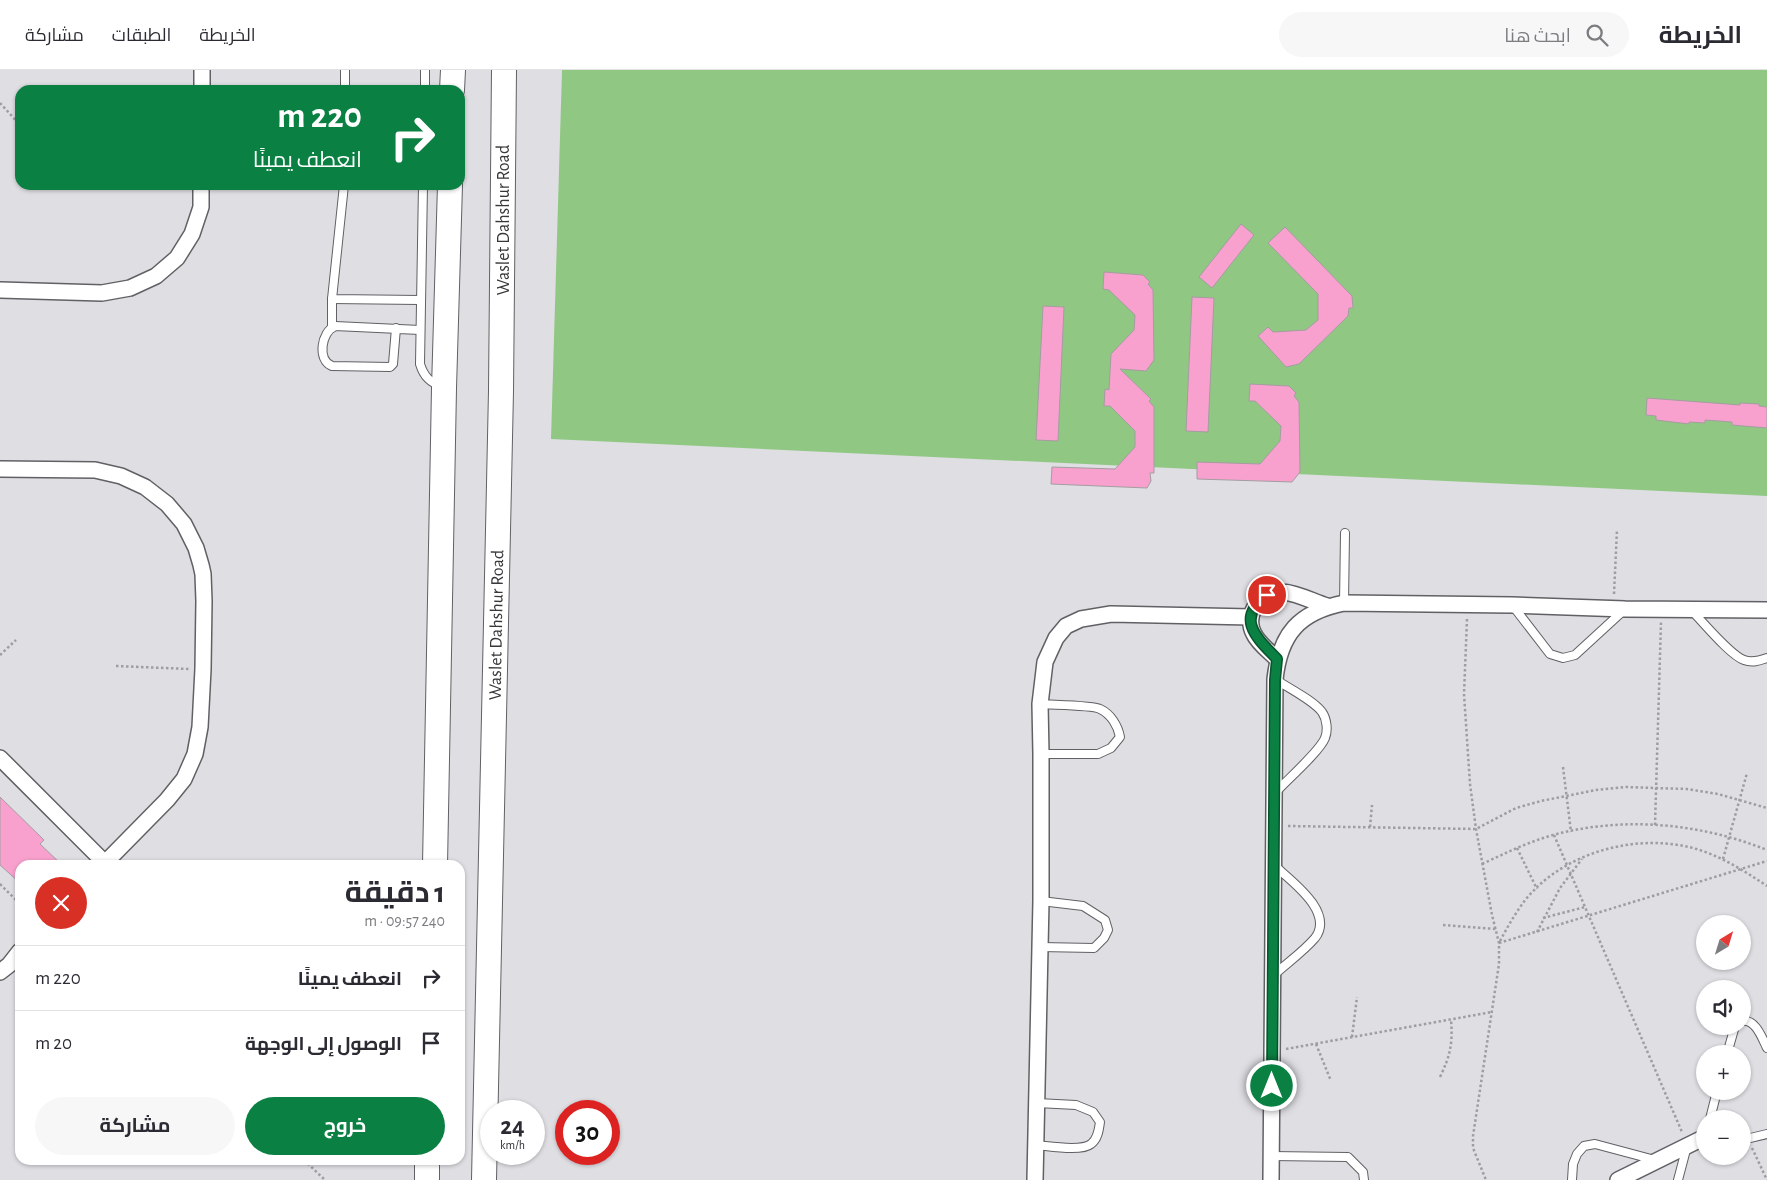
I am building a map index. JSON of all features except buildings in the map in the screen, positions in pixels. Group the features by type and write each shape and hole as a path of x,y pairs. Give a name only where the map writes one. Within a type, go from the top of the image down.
{"main road":[{"path":"452,85 453,70"},
{"name":"Waslet Dahshur Road","path":"484,1180 501,391 504,70"},
{"path":"435,860 450,190"}],"street":[{"path":"202,70 202,85"},
{"path":"0,290 102,293 130,288 156,276 177,258 192,234 201,207 201,190"},
{"path":"0,469 95,470 121,476 145,487 167,504 184,524 196,548 203,574 203,669 200,727 195,754 184,779 167,800 108,860"},
{"path":"1277,659 1254,635 1251,626 1254,608 1260,600 1276,592 1285,592 1327,606"},
{"path":"1271,1180 1275,680 1277,659 1284,642 1295,626 1310,614 1327,606 1344,603 1767,610"},
{"path":"1036,1180 1041,901 1040,704 1045,662 1056,638 1066,626 1081,619 1111,614 1251,617"},
{"path":"0,758 100,860"},
{"path":"0,972 15,958"},
{"path":"1618,1180 1696,1140"}],"lane":[{"path":"345,70 345,85"},
{"path":"425,70 425,85"},
{"path":"332,328 332,299 343,190"},
{"path":"423,190 420,364 422,373 429,381 444,388"},
{"path":"332,299 420,300"},
{"path":"396,328 392,366 336,367 329,365 323,358 325,336 332,328 339,326 396,328 420,330"},
{"path":"1344,603 1345,533"},
{"path":"1512,605 1550,654 1562,658 1575,655 1620,609"},
{"path":"1690,608 1736,656 1750,662 1767,658"},
{"path":"1274,793 1318,749 1326,738 1327,725 1323,713 1313,704 1275,680"},
{"path":"1040,704 1100,708 1113,719 1119,729 1120,737 1111,748 1098,754 1041,754"},
{"path":"1273,975 1316,936 1320,922 1317,909 1274,865"},
{"path":"1040,947 1094,948 1104,938 1108,930 1106,920 1083,906 1041,901"},
{"path":"1751,1022 1754,1024 1767,1048"},
{"path":"1036,1145 1080,1148 1092,1144 1099,1132 1100,1122 1093,1112 1076,1105 1037,1103"},
{"path":"1751,1139 1767,1134"},
{"path":"1572,1180 1573,1164 1577,1154 1584,1146 1595,1144 1656,1160"},
{"path":"1678,1180 1687,1145"},
{"path":"1272,1156 1348,1157 1363,1172 1364,1180"}],"path":[{"path":"0,103 15,120"},
{"path":"1617,530 1620,609"},
{"path":"1468,605 1464,704 1468,766 1482,864 1500,942 1499,964 1473,1148 1486,1180"},
{"path":"1655,825 1661,608"},
{"path":"0,655 16,640"},
{"path":"116,666 203,669"},
{"path":"1563,767 1571,832"},
{"path":"1723,859 1746,773"},
{"path":"1274,825 1476,829 1516,808 1566,794 1604,789 1656,787 1687,789 1767,808"},
{"path":"1370,827 1372,805"},
{"path":"1482,864 1517,848 1554,835 1592,827 1621,825 1655,825 1709,831 1767,850"},
{"path":"1554,835 1687,1145"},
{"path":"1500,942 1512,919 1528,898 1546,880 1567,865 1584,857 1618,846 1653,843 1689,847 1723,859 1767,886"},
{"path":"1517,848 1537,889"},
{"path":"1537,932 1543,918 1570,873 1584,857"},
{"path":"1500,942 1767,861"},
{"path":"0,884 15,899"},
{"path":"1543,918 1585,907"},
{"path":"1443,925 1496,929"},
{"path":"1352,1038 1357,997"},
{"path":"1272,1052 1492,1012"},
{"path":"1440,1077 1448,1060 1452,1040 1451,1020"},
{"path":"1316,1044 1332,1081"},
{"path":"1751,1150 1767,1180"},
{"path":"309,1165 325,1180"}],"green space":[{"path":"562,70 1767,70 1767,496 551,439"}],"route":[{"path":"1267,595 1254,608 1251,626 1254,635 1277,659 1275,680 1272,1086"}]}
